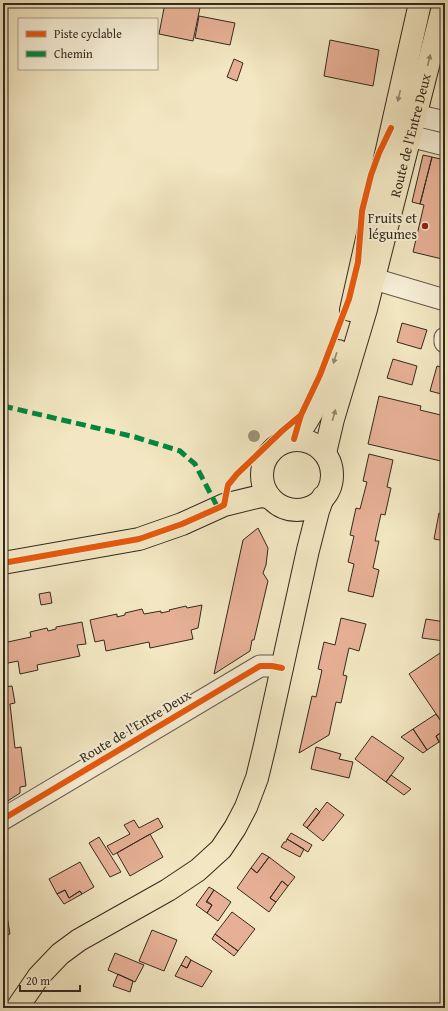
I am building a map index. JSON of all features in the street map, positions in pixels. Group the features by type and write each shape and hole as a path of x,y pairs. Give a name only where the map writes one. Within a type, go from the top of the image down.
{"main road":[{"name":"Route de l'Entre Deux","path":"294,439 312,411 329,378 352,304 420,3"},
{"name":"Route de l'Entre Deux","path":"325,453 333,419 374,279 444,3"},
{"path":"294,439 305,440 316,445 325,453 330,464 332,476 330,487 316,504 299,510 289,509 278,505 269,497 261,478 262,468 266,458 273,448 282,442 294,439"},
{"path":"224,505 262,468"},
{"path":"3,563 139,539 182,524 224,505 261,496 269,497"},
{"path":"17,1008 39,976 60,954 79,940 168,890 198,870 221,849 235,828 246,807 257,778 308,550 323,497"},
{"path":"289,509 300,522 306,538 308,550"}],"street":[{"path":"415,115 445,122"},
{"path":"410,136 445,145"},
{"path":"374,279 445,300"},
{"name":"Route de l'Entre Deux","path":"3,819 260,666 282,668"}],"building":[{"path":"165,3 201,3 193,41 159,34"},
{"path":"199,16 235,23 230,45 195,38"},
{"path":"330,40 379,50 373,86 324,76"},
{"path":"234,59 243,63 237,81 227,77"},
{"path":"423,155 432,157 420,204 412,202"},
{"path":"432,157 445,160 445,249 442,259 413,252 424,205 420,204"},
{"path":"402,323 427,330 421,349 397,342"},
{"path":"393,359 417,366 412,385 387,378"},
{"path":"437,366 445,368 445,395 430,391"},
{"path":"379,396 421,406 420,410 445,416 445,462 368,444"},
{"path":"369,454 393,460 387,487 391,488 385,515 381,514 375,541 379,541 373,568 379,570 373,597 348,591 354,564 348,562 354,536 350,535 356,508 360,509 367,482 363,481"},
{"path":"439,513 445,515 445,541 434,539"},
{"path":"258,528 268,548 266,565 263,573 268,581 254,640 252,640 250,651 214,674 243,540"},
{"path":"50,592 52,603 41,605 39,594"},
{"path":"202,605 198,628 191,630 193,639 150,648 149,642 106,651 104,640 95,642 90,620 117,614 117,617 125,615 125,613 142,609 144,614 161,611 161,613 186,606 187,608"},
{"path":"341,618 366,624 359,651 349,648 343,675 347,676 341,703 336,702 329,735 299,753 312,696 316,697 322,670 318,669 324,642 335,645"},
{"path":"426,619 445,622 444,641 422,638"},
{"path":"82,622 86,644 77,645 80,656 37,665 38,670 20,674 18,661 3,664 3,643 31,637 30,632 47,628 48,631 56,629 56,627"},
{"path":"440,653 445,661 445,727 409,674"},
{"path":"12,686 15,703 10,704 15,748 21,747 26,786 20,787 20,793 3,804 3,687"},
{"path":"436,714 445,727 445,730 436,736 439,742 427,750 413,729"},
{"path":"413,729 427,750 423,753 401,737"},
{"path":"445,730 445,744 442,746 436,736"},
{"path":"372,736 404,758 386,782 355,759"},
{"path":"316,747 341,754 339,759 353,762 349,778 311,769"},
{"path":"391,775 411,789 404,795 386,782"},
{"path":"327,802 344,815 323,841 307,828"},
{"path":"316,808 320,812 307,828 303,825"},
{"path":"158,818 163,827 113,855 107,846 130,834 124,825 134,820 139,828"},
{"path":"291,833 312,845 308,852 287,839"},
{"path":"150,834 163,857 130,876 117,853"},
{"path":"99,837 121,872 110,877 89,843"},
{"path":"287,839 304,849 300,857 281,847"},
{"path":"262,853 269,857 257,873 251,868"},
{"path":"269,857 295,877 288,886 282,881 270,898 276,902 269,912 237,888 251,868 257,873"},
{"path":"80,862 94,887 82,894 80,891 69,898 65,890 57,894 49,879"},
{"path":"282,881 288,886 276,902 270,898"},
{"path":"209,887 214,890 206,902 212,905 207,913 196,905"},
{"path":"65,890 69,898 80,891 82,894 64,904 57,894"},
{"path":"214,890 231,902 218,921 207,913 212,905 207,901"},
{"path":"3,910 6,910 10,934 3,936"},
{"path":"232,912 255,929 238,951 215,934"},
{"path":"152,930 177,940 164,971 139,961"},
{"path":"215,934 238,951 234,956 212,939"},
{"path":"115,953 144,965 135,982 108,970"},
{"path":"186,956 191,960 187,968 181,965"},
{"path":"191,960 212,971 202,987 175,976 181,965 187,968"},
{"path":"118,974 133,981 130,992 113,986"}],"marked path":[{"path":"3,406 135,437 180,451 195,464 218,508"}],"cycle path":[{"path":"294,439 301,415 320,375 349,299 358,262 362,211 371,175 379,153 391,128"},
{"path":"3,563 139,539 182,524 218,508 224,505 228,485 237,474 301,415"},
{"path":"3,819 260,666 282,668"}],"place":[{"name":"Fruits et légumes","path":"425,226"}]}
